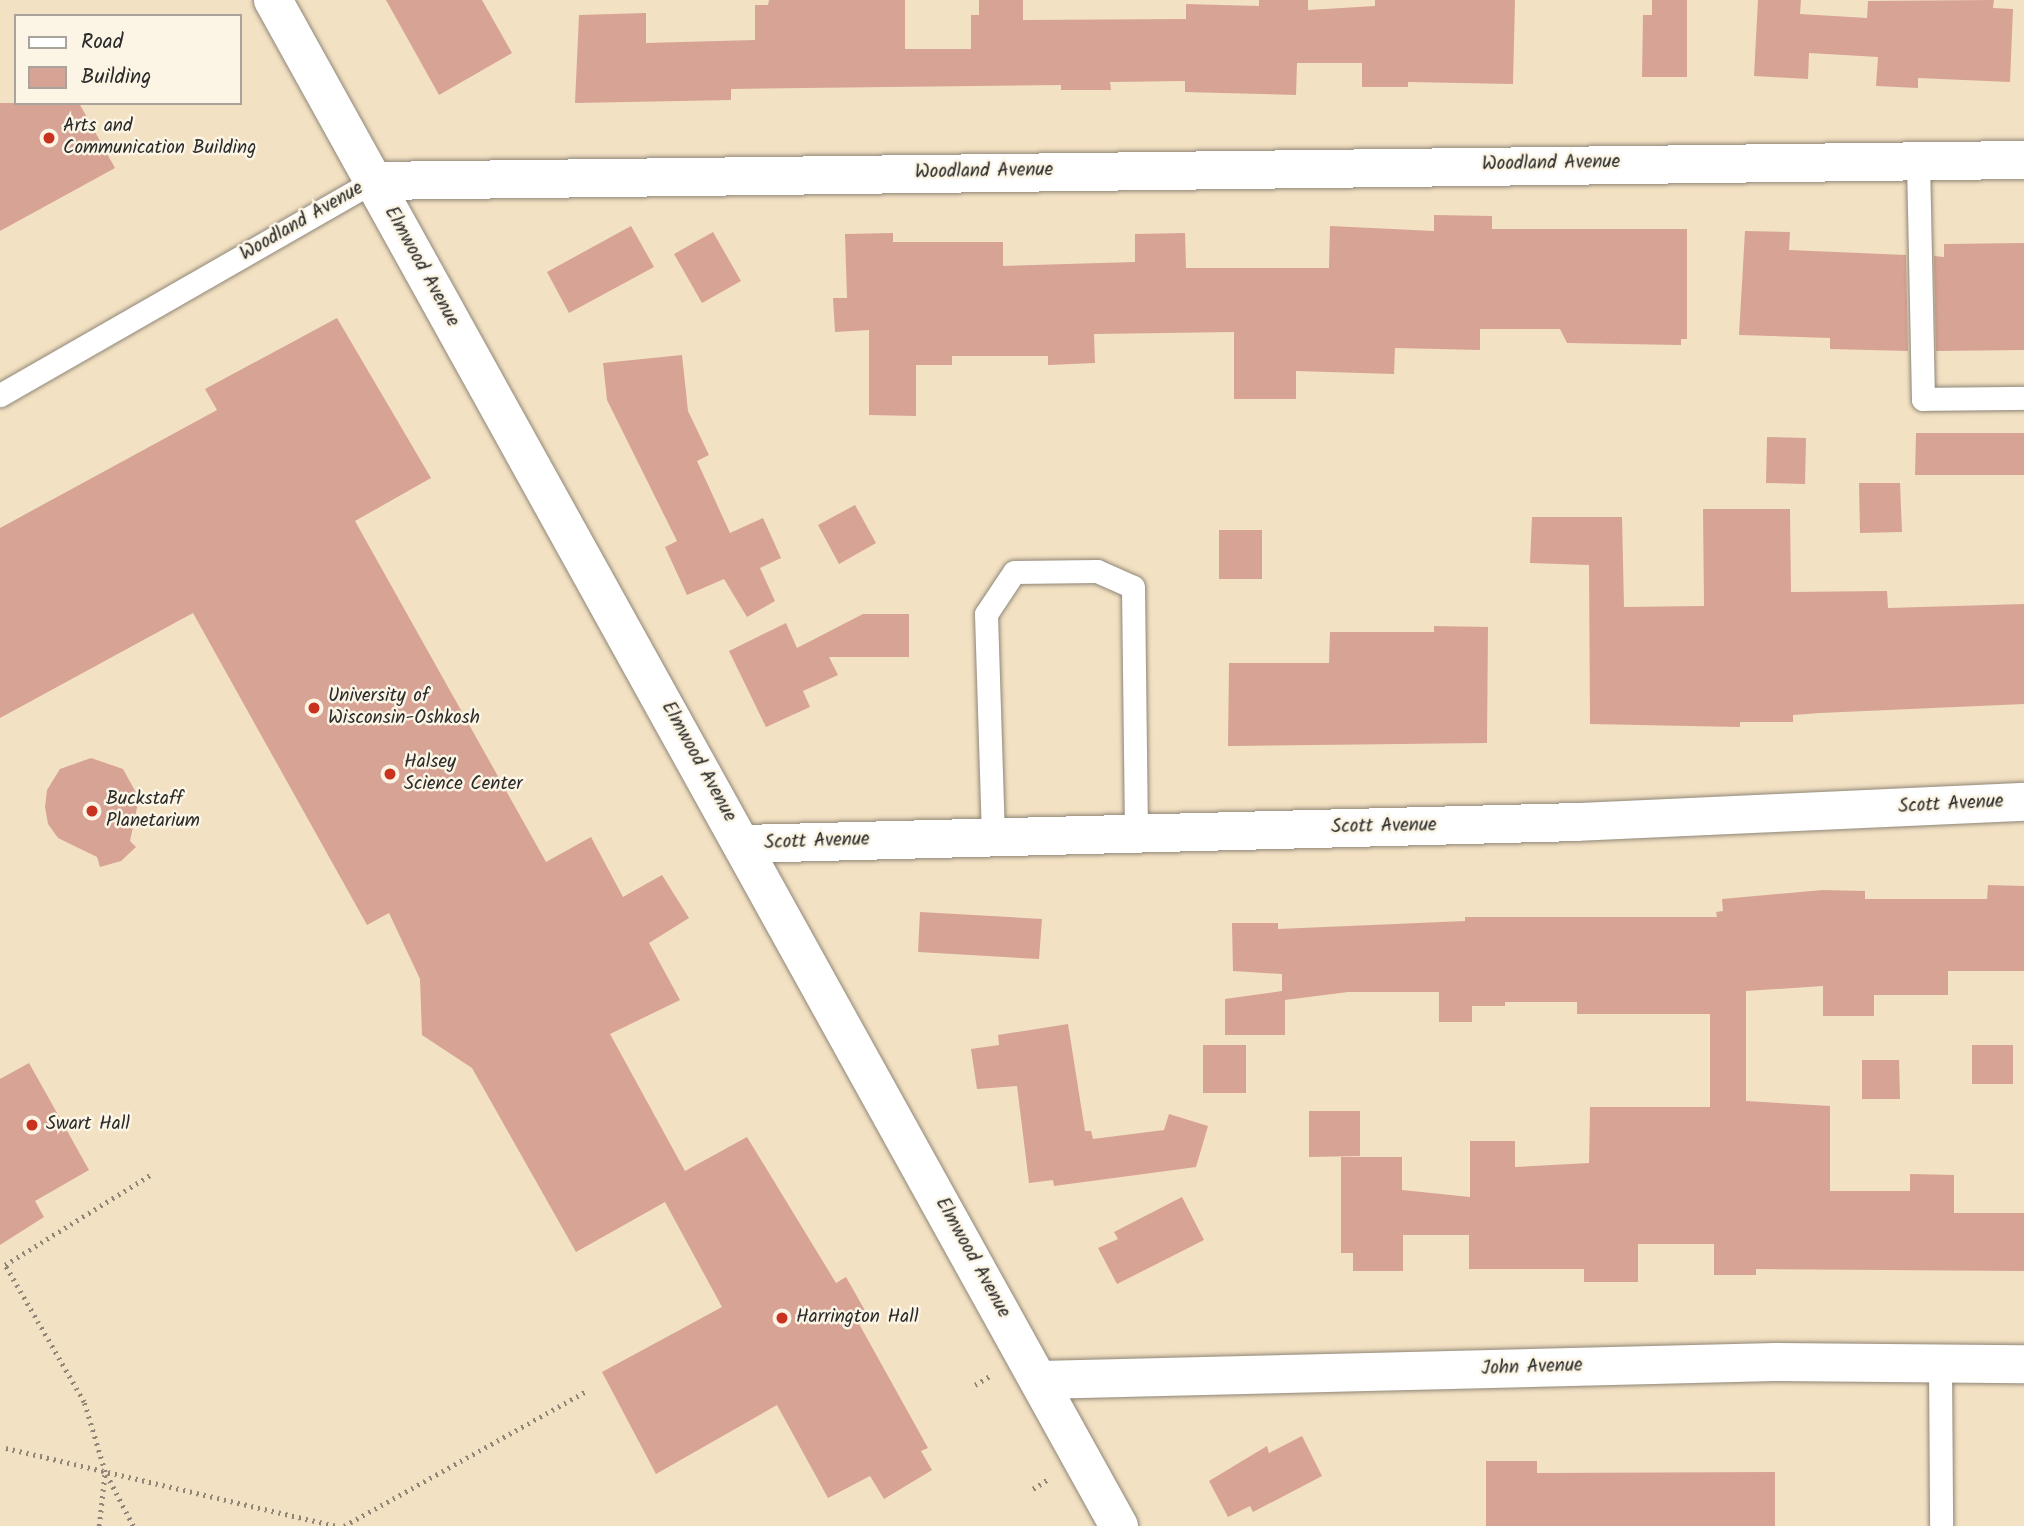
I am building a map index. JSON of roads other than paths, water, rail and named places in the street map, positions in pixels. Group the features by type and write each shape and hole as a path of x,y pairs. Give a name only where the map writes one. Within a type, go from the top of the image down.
{"street":[{"name":"Elmwood Avenue","path":"273,0 744,844 1119,1526"},
{"name":"Woodland Avenue","path":"373,181 2024,160"},
{"name":"Scott Avenue","path":"744,844 1577,822 2024,802"},
{"name":"John Avenue","path":"1040,1380 1776,1362 2024,1364"}],"lane":[{"path":"1918,161 1923,400 2024,398"},
{"name":"Woodland Avenue","path":"0,395 373,181"},
{"path":"993,836 986,614 1014,572 1097,571 1133,587 1136,833"},
{"path":"1940,1363 1941,1526"}],"place":[{"name":"Arts and Communication Building","path":"49,138"},
{"name":"University of Wisconsin-Oshkosh","path":"314,708"},
{"name":"Halsey Science Center","path":"390,774"},
{"name":"Buckstaff Planetarium","path":"92,811"},
{"name":"Swart Hall","path":"32,1125"},
{"name":"Harrington Hall","path":"782,1318"}]}
